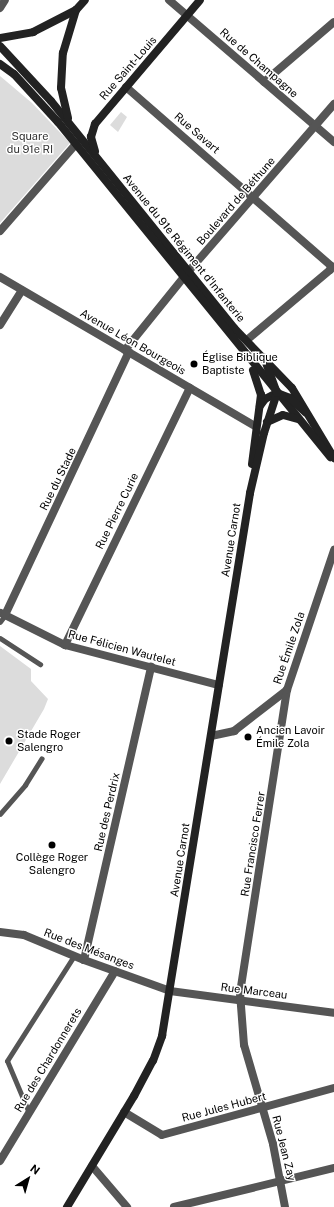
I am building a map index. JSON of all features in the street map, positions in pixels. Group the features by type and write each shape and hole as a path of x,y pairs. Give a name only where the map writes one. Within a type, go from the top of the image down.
{"main road":[{"name":"Avenue du 91e Régiment d'Infanterie","path":"76,144 63,105 60,71 63,53 76,10 85,0"},
{"name":"Rue Saint-Louis","path":"97,158 91,137 92,131 101,116 200,0"},
{"path":"0,38 33,32 76,10"},
{"name":"Avenue du 91e Régiment d'Infanterie","path":"0,46 19,65 97,158 249,360 334,462"},
{"name":"Avenue du 91e Régiment d'Infanterie","path":"7,69 76,144 185,275 287,382 313,419"},
{"path":"264,357 276,393"},
{"name":"Avenue Carnot","path":"249,360 258,381 260,406 255,426 250,493"},
{"path":"260,406 265,399 276,393 290,398 313,419 334,458"},
{"name":"Avenue Carnot","path":"67,1207 153,1061 162,1036 250,493 267,422 276,393"},
{"path":"267,422 283,415 298,419"}],"street":[{"path":"0,8 5,0"},
{"name":"Rue de Champagne","path":"169,0 334,142"},
{"path":"264,82 334,22"},
{"path":"0,58 7,69"},
{"name":"Rue Savart","path":"126,87 254,196 331,266 330,270 247,340"},
{"name":"Boulevard de Béthune","path":"127,351 185,275 334,104"},
{"path":"0,231 76,144"},
{"name":"Avenue Léon Bourgeois","path":"0,277 255,426"},
{"path":"0,325 22,290"},
{"name":"Rue du Stade","path":"3,614 127,351"},
{"name":"Rue Pierre Curie","path":"65,645 190,388"},
{"name":"Rue Émile Zola","path":"211,736 234,732 287,690 334,550"},
{"name":"Rue Félicien Wautelet","path":"3,614 65,645 219,686"},
{"name":"Rue des Perdrix","path":"84,960 151,667"},
{"name":"Rue Francisco Ferrer","path":"240,1001 242,973 287,690"},
{"name":"Rue des Mésanges","path":"0,932 24,935 84,960 170,991"},
{"name":"Rue des Chardonnerets","path":"0,1161 115,971"},
{"name":"Rue Marceau","path":"170,991 334,1013"},
{"name":"Rue Jean Zay","path":"240,1001 244,1045 281,1181 285,1207"},
{"name":"Rue Jules Hubert","path":"124,1112 162,1135 334,1088"},
{"path":"92,1166 126,1207"},
{"path":"174,1207 334,1168"}],"lane":[{"path":"0,622 3,614"},
{"path":"0,638 40,664"},
{"path":"0,814 25,785 41,759"},
{"path":"29,1113 6,1061 74,956"}],"green space":[{"name":"Square du 91e RI","path":"0,76 32,103 70,143 0,223"},
{"path":"121,112 127,117 118,132 110,125"},
{"path":"0,646 31,669 31,681 48,699 44,709 0,784"}],"place":[{"name":"Église Biblique Baptiste","path":"194,364"},
{"name":"Ancien Lavoir Émile Zola","path":"248,737"},
{"name":"Stade Roger Salengro","path":"9,741"},
{"name":"Collège Roger Salengro","path":"52,845"}]}
